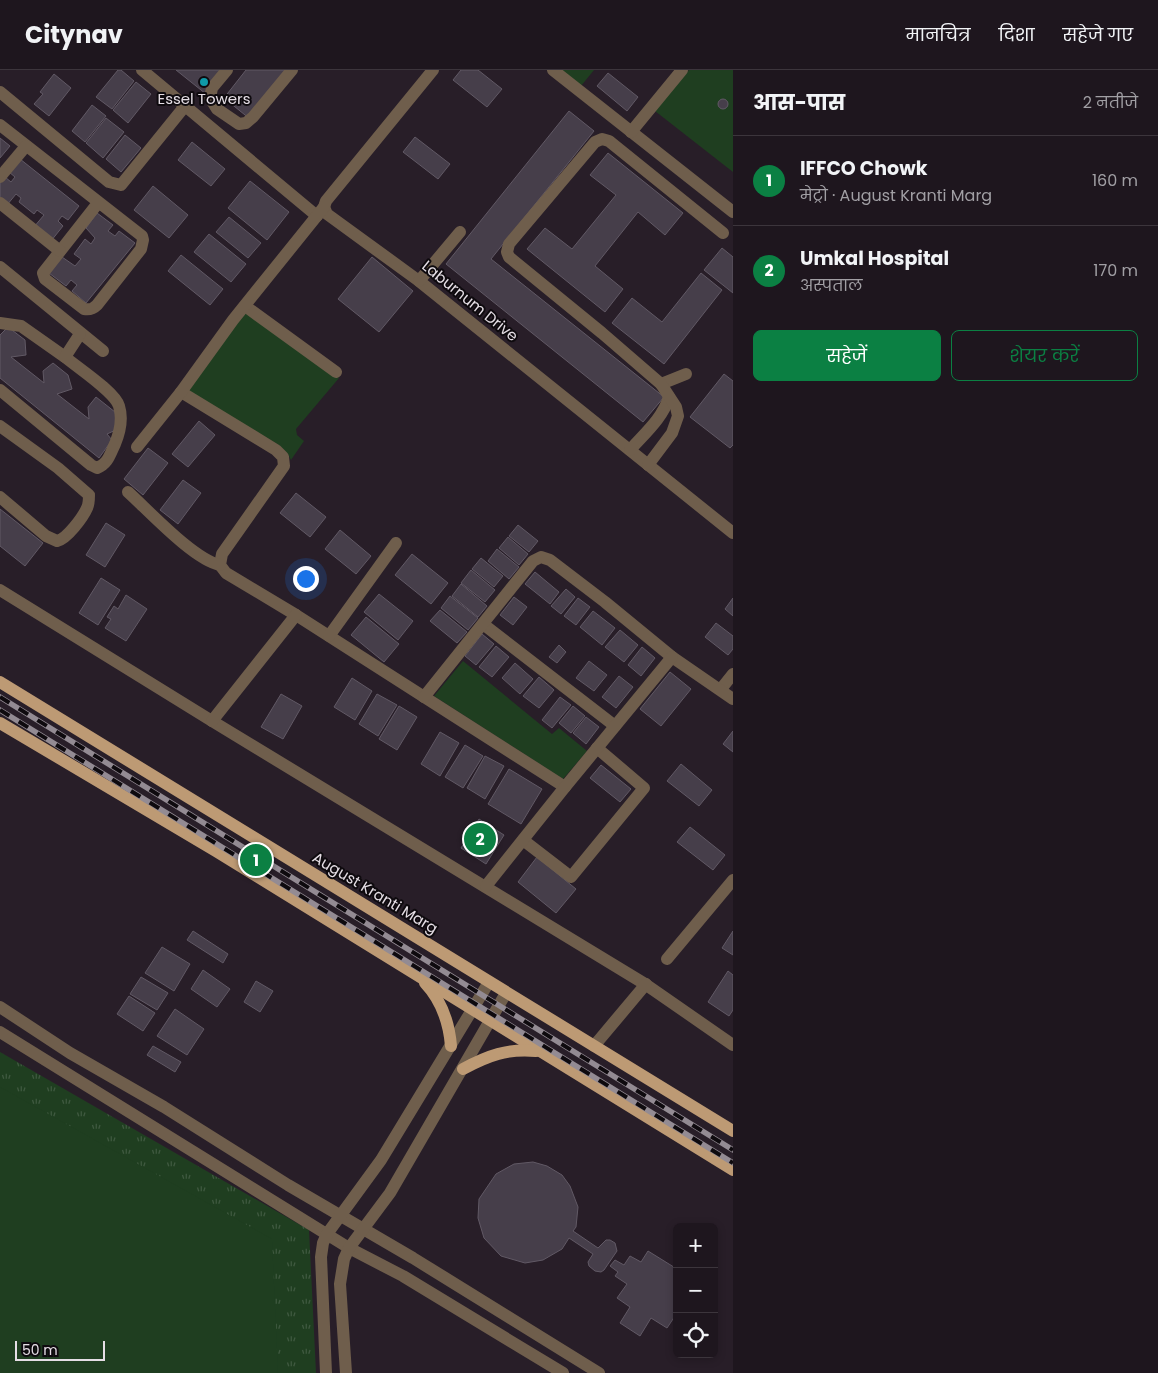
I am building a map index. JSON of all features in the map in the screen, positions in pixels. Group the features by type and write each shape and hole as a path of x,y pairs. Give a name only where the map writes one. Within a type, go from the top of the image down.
{"main road":[{"name":"August Kranti Marg","path":"0,682 733,1131"},
{"path":"0,723 216,851 733,1170"},
{"path":"416,974 432,991 444,1010 450,1028 451,1046"},
{"path":"463,1069 487,1056 510,1050 541,1052"}],"street":[{"name":"Laburnum Drive","path":"142,70 320,212 328,214 419,281 733,533"},
{"path":"227,70 212,88 210,98 217,109 239,124 246,123 253,117 292,70"},
{"path":"137,448 245,306 320,212 326,201 433,70"},
{"path":"553,70 732,210"},
{"path":"631,132 682,70"},
{"path":"0,92 110,182 121,185 185,106"},
{"path":"0,126 142,236 141,249 93,309 84,309 43,276 44,270 98,203"},
{"path":"648,465 672,433 678,416 676,407 661,384 509,257 507,252 509,244 596,142 602,138 723,233"},
{"path":"0,177 26,146"},
{"path":"1,206 60,251"},
{"path":"419,281 460,232"},
{"path":"0,267 103,351"},
{"path":"245,306 336,372"},
{"path":"0,323 21,326 65,357 108,392 119,404 122,417 118,436 107,462 97,468 91,465 0,390"},
{"path":"65,357 80,334"},
{"path":"661,384 686,374"},
{"path":"181,392 276,450 283,457 284,466 222,554 220,565"},
{"path":"630,450 656,420 666,406 669,397"},
{"path":"0,426 58,468 89,495 88,506 80,518 64,540 58,541 46,536 0,497"},
{"path":"128,492 196,554 210,563 220,565 226,573 296,615 565,787"},
{"path":"328,636 396,542"},
{"path":"424,697 533,561 541,557 550,560 672,657 733,699"},
{"path":"0,590 646,984 733,1045"},
{"path":"212,721 296,615"},
{"path":"483,624 615,726"},
{"path":"486,886 672,657"},
{"path":"720,689 733,674"},
{"path":"522,840 571,877 644,788 597,748"},
{"path":"667,959 729,893 733,880"},
{"path":"326,1373 321,1257 323,1243 327,1234 381,1160 489,982"},
{"path":"594,1046 646,984"},
{"path":"346,1373 340,1284 341,1269 349,1248 390,1193 506,992"},
{"path":"0,1007 70,1053 164,1107 288,1185 364,1229 599,1373"},
{"path":"0,1032 349,1248 403,1276 563,1373"}],"green space":[{"path":"562,70 594,70 581,86"},
{"path":"689,70 733,70 733,172 655,111"},
{"path":"246,311 339,378 296,429 297,435 304,441 291,460 279,445 187,391"},
{"path":"463,661 552,734 559,728 587,751 563,779 434,696"},
{"path":"0,1052 309,1230 316,1373 0,1373"},
{"path":"0,1087 272,1239 278,1373 0,1373"}],"building":[{"path":"118,70 121,70 134,81 112,109 96,97"},
{"name":"Essel Towers","path":"176,70 226,70 206,94"},
{"path":"246,70 290,70 250,119 224,98"},
{"path":"461,70 478,70 502,89 487,107 453,80"},
{"path":"608,73 638,97 627,111 597,86"},
{"path":"54,74 71,88 49,116 34,104 43,94 40,92"},
{"path":"136,82 151,94 128,123 113,110"},
{"path":"723,99 728,104 723,109 718,104"},
{"path":"92,105 106,116 85,142 72,131"},
{"path":"569,111 594,131 491,259 664,397 643,422 446,264"},
{"path":"106,118 124,132 103,158 86,143"},
{"path":"125,135 141,148 121,172 106,159"},
{"path":"415,137 450,164 438,179 403,152"},
{"path":"0,138 10,146 0,158"},
{"path":"192,142 225,169 211,186 178,160"},
{"path":"608,153 683,213 665,235 638,212 595,266 623,289 605,312 527,249 545,228 572,249 616,195 590,175"},
{"path":"20,159 79,206 68,220 62,216 58,221 63,226 51,241 34,227 44,215 37,210 34,214 19,202 21,198 16,194 7,205 0,200 0,183 5,177 11,182 15,177 9,172"},
{"path":"250,181 289,212 267,240 228,208"},
{"path":"153,186 188,215 169,238 134,210"},
{"path":"97,213 113,225 108,231 115,236 119,231 135,243 86,303 72,291 77,285 71,280 66,286 49,273 62,257 75,266 81,259 74,254 85,239 91,244 95,238 86,228"},
{"path":"229,217 261,243 248,258 216,232"},
{"path":"209,234 246,264 231,282 194,252"},
{"path":"722,248 733,257 733,293 704,270"},
{"path":"181,255 223,289 210,305 168,271"},
{"path":"372,257 413,291 379,332 338,299"},
{"path":"701,273 722,290 664,364 612,323 632,298 662,322"},
{"path":"8,327 25,340 26,355 11,357 44,383 43,371 53,363 68,375 72,389 57,394 89,419 88,407 96,397 115,412 118,429 107,434 112,440 99,458 0,378 0,335"},
{"path":"724,374 733,381 733,445 730,448 690,417"},
{"path":"199,421 215,435 188,467 172,454"},
{"path":"148,448 168,463 143,495 124,479"},
{"path":"183,480 201,493 178,524 160,510"},
{"path":"296,493 326,517 310,537 280,513"},
{"path":"0,509 43,543 25,566 0,546"},
{"path":"106,523 125,535 105,567 86,555"},
{"path":"518,525 538,541 529,552 509,536"},
{"path":"340,530 371,556 356,574 325,549"},
{"path":"508,537 528,554 519,565 499,548"},
{"path":"497,549 519,567 509,579 488,561"},
{"path":"412,554 448,583 431,604 395,575"},
{"path":"481,558 503,576 494,587 472,569"},
{"path":"471,570 495,590 485,602 461,583"},
{"path":"535,572 559,592 550,604 525,584"},
{"path":"101,578 120,590 98,625 79,613"},
{"path":"461,584 487,606 478,617 452,596"},
{"path":"566,589 575,597 561,614 551,606"},
{"path":"379,594 413,621 398,640 364,612"},
{"path":"126,595 147,609 126,641 105,628 111,619 107,617 114,606 118,609"},
{"path":"450,596 478,618 468,630 441,608"},
{"path":"514,597 527,607 513,625 500,615"},
{"path":"578,598 590,607 576,625 564,616"},
{"path":"733,598 733,616 725,609"},
{"path":"440,610 467,632 457,643 430,621"},
{"path":"593,611 615,628 602,645 580,627"},
{"path":"366,617 399,644 384,662 351,635"},
{"path":"716,623 733,636 733,649 728,655 705,637"},
{"path":"620,630 638,645 624,662 605,647"},
{"path":"482,634 494,644 476,665 465,656"},
{"path":"559,645 566,652 557,663 549,657"},
{"path":"496,646 509,657 492,677 479,667"},
{"path":"642,647 655,658 641,676 628,665"},
{"path":"589,661 607,675 594,691 576,678"},
{"path":"515,663 533,679 520,694 502,678"},
{"path":"670,672 691,689 661,726 640,709"},
{"path":"619,676 633,687 616,708 602,697"},
{"path":"539,677 554,690 539,708 523,696"},
{"path":"352,678 372,691 355,720 334,707"},
{"path":"281,694 302,706 283,739 261,727"},
{"path":"377,694 397,705 378,736 359,724"},
{"path":"560,697 571,705 552,728 542,720"},
{"path":"399,706 417,717 397,750 379,739"},
{"path":"573,706 585,716 571,733 559,723"},
{"path":"586,717 599,727 586,744 573,733"},
{"path":"733,731 733,752 723,744"},
{"path":"440,732 459,743 440,776 421,764"},
{"path":"465,745 483,756 463,788 445,777"},
{"path":"485,756 504,766 485,799 467,788"},
{"path":"681,764 712,790 699,806 667,781"},
{"path":"601,765 631,789 620,802 590,778"},
{"path":"509,769 542,789 521,824 488,804"},
{"path":"479,819 504,835 486,864 461,848"},
{"path":"690,827 725,855 713,870 677,842"},
{"path":"537,857 576,889 556,913 518,882"},
{"path":"193,931 228,954 223,963 187,940"},
{"path":"733,931 733,955 722,948"},
{"path":"162,947 190,964 174,991 145,973"},
{"path":"203,970 230,989 217,1007 191,989"},
{"path":"728,971 733,975 733,1010 729,1016 708,1002"},
{"path":"141,977 168,993 157,1010 130,994"},
{"path":"256,981 273,991 260,1012 244,1002"},
{"path":"129,996 155,1013 143,1031 117,1014"},
{"path":"175,1009 204,1029 187,1055 157,1036"},
{"path":"153,1046 181,1062 175,1072 147,1055"},
{"path":"533,1162 547,1166 562,1175 570,1186 578,1207 576,1227 573,1231 598,1248 606,1240 615,1243 617,1251 601,1272 595,1271 589,1266 588,1262 593,1254 569,1238 562,1249 543,1260 525,1263 501,1256 484,1238 478,1218 479,1199 496,1174 514,1164"},
{"path":"648,1251 673,1267 673,1319 667,1328 651,1318 640,1336 620,1323 630,1307 617,1298 627,1284 615,1276 618,1272 610,1266 615,1260 624,1265 630,1256 641,1262"}],"railway":[{"path":"0,697 733,1150"},
{"path":"0,710 733,1163"}],"place":[{"name":"Essel Towers","path":"204,82"},
{"name":"Umkal Hospital","path":"480,839"},
{"name":"IFFCO Chowk","path":"256,860"}]}
